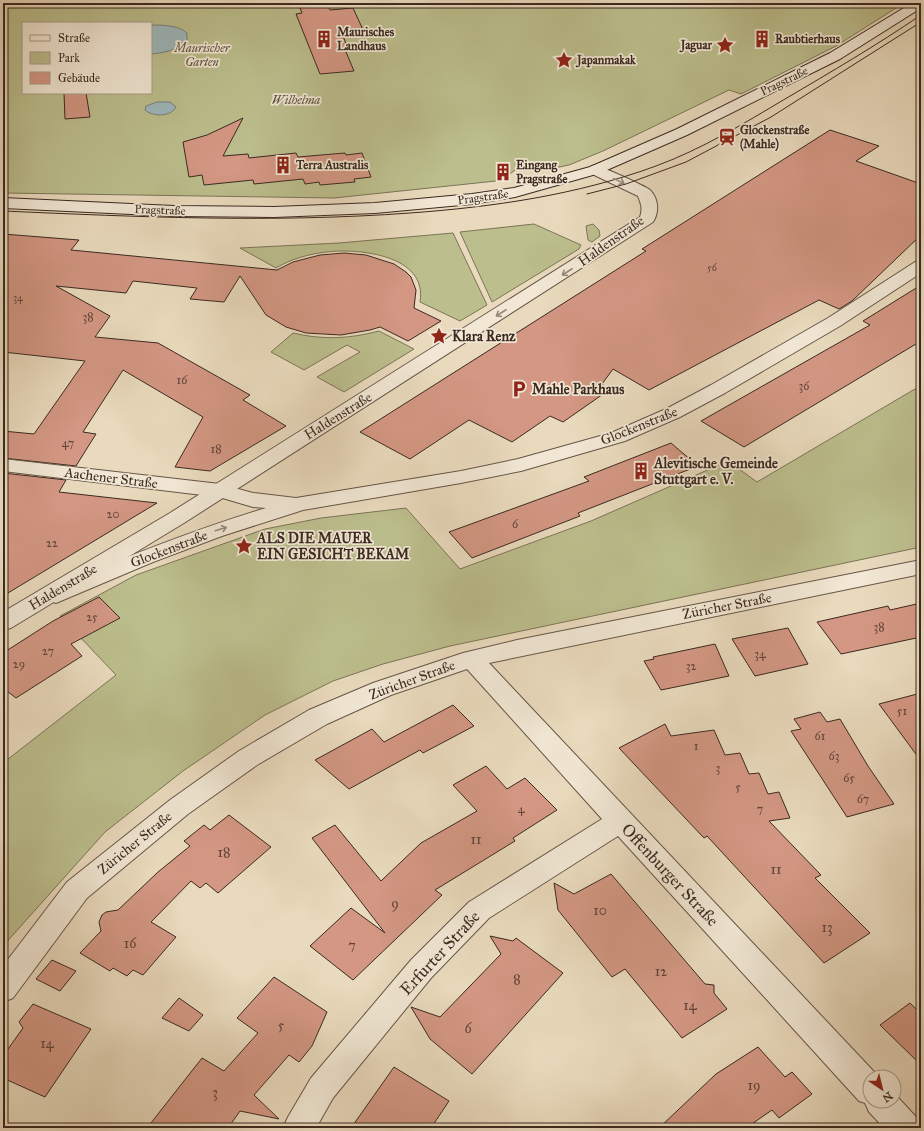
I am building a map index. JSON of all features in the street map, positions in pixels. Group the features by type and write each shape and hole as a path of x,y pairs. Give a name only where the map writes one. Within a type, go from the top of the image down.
{"street":[{"name":"Pragstraße","path":"3,203 174,211 274,212 376,208 472,200 515,192 595,170 682,132 742,100 772,88 835,56 920,3"},
{"name":"Haldenstraße","path":"3,622 220,492 336,416 455,343 647,219 650,210 649,203 644,193 595,170"},
{"name":"Glockenstraße","path":"42,600 144,557 207,534 300,504 521,464 618,437 672,413 718,389 834,322 921,266"},
{"name":"Aachener Straße","path":"3,466 220,492"},
{"name":"Glockenstraße","path":"220,492 253,500 300,504"},
{"name":"Züricher Straße","path":"3,989 77,890 179,807 248,758 318,717 382,689 471,659 517,648 921,567"},
{"name":"Offenburger Straße","path":"471,659 862,1081"},
{"name":"Erfurter Straße","path":"299,1128 322,1088 421,969 478,910 620,821"},
{"path":"887,1109 905,1128"}],"green space":[{"name":"Wilhelma","path":"3,3 904,3 836,46 741,94 729,90 603,151 569,165 545,170 528,169 521,166 504,178 496,181 334,198 3,193"},
{"path":"534,224 581,245 579,249 492,302 460,232"},
{"path":"593,224 599,230 600,236 592,242 588,240 586,226"},
{"path":"453,233 487,305 460,321 420,302 420,286 413,274 402,264 388,258 356,252 326,252 300,257 276,268 240,248 339,243"},
{"path":"379,331 414,349 344,392 317,377 360,352 347,345 304,370 271,352 293,333 314,337 336,338 357,336"},
{"path":"915,389 921,393 921,547 450,646 383,664 333,681 265,715 183,771 105,832 3,946 3,763 116,675 60,616 136,575 265,529 321,518 406,508 460,569 591,521 728,461 757,482"}],"water":[{"path":"152,25 175,27 187,33 187,41 179,47 161,53 152,54"},
{"path":"157,102 170,102 176,107 170,113 162,115 153,114 145,110 146,106"}],"building":[{"name":"Maurisches Landhaus","path":"298,3 327,3 330,10 353,8 365,34 343,36 349,51 346,52 354,71 320,74 296,14 302,13"},
{"path":"64,94 86,94 90,117 65,119"},
{"name":"Terra Australis","path":"243,118 223,156 248,154 249,158 296,153 298,157 362,153 371,177 354,179 355,182 320,185 319,182 305,184 303,179 254,184 253,180 204,185 202,175 189,177 183,142 207,135"},
{"path":"830,130 879,146 856,161 921,184 921,235 852,301 839,309 819,300 649,390 613,369 602,384 609,390 563,422 550,416 512,442 469,420 410,459 360,432 646,251 642,249"},
{"path":"3,234 79,240 71,250 277,270 293,262 320,255 344,253 366,255 394,264 406,272 411,277 416,290 414,308 441,321 408,341 380,327 341,335 306,333 286,327 266,315 240,276 224,302 190,299 197,288 133,281 126,293 56,286 110,316 95,337 158,343 250,395 243,400 286,426 210,471 175,467 203,417 123,370 83,432 96,434 76,466 3,458 3,431 34,434 85,361 3,352"},
{"path":"921,285 921,341 744,447 701,421 870,325 863,321"},
{"path":"671,443 698,466 578,513 580,516 472,558 449,532 589,481 584,477"},
{"path":"3,473 66,480 59,492 157,503 3,596"},
{"path":"99,597 120,618 71,644 82,656 16,698 3,688 3,653 53,621"},
{"path":"921,603 921,637 841,654 817,622 888,606 890,610"},
{"path":"788,628 808,664 755,676 732,639"},
{"path":"715,644 729,676 661,690 644,661 654,659 653,657"},
{"path":"921,693 921,761 879,704"},
{"path":"453,705 474,726 423,753 420,750 349,789 315,760 372,729 384,742"},
{"path":"820,712 827,722 840,719 868,766 894,804 847,817 791,731 801,729 794,719"},
{"path":"665,724 671,736 714,730 725,755 740,753 749,774 759,773 768,794 779,792 790,818 769,821 821,875 815,878 870,933 824,963 707,836 704,838 619,748"},
{"path":"486,766 507,789 525,778 557,810 513,838 515,841 435,890 442,895 353,980 310,946 351,908 385,933 312,838 335,825 381,881 421,843 477,811 453,785"},
{"path":"229,815 271,847 218,893 206,883 200,888 191,881 151,922 176,937 143,975 133,970 127,976 113,968 110,971 80,953 101,931 99,922 102,915 106,912 118,910 158,872 190,846 184,841 204,825 210,830"},
{"path":"611,874 705,984 714,985 714,993 727,1009 682,1038 625,969 612,977 558,910 554,883 574,894"},
{"path":"490,936 513,941 516,938 563,973 472,1074 430,1039 411,1007 440,1017 501,954"},
{"path":"52,960 76,971 60,991 36,979"},
{"path":"274,977 327,1012 312,1046 299,1062 289,1055 254,1095 279,1119 240,1111 228,1128 147,1128 202,1058 224,1071 258,1033 237,1018"},
{"path":"179,998 203,1015 189,1031 162,1018"},
{"path":"910,1003 921,1014 921,1065 880,1025"},
{"path":"33,1004 91,1029 45,1097 3,1078 3,1056 23,1028 19,1022"},
{"path":"758,1047 785,1077 792,1072 812,1094 779,1118 772,1110 746,1128 659,1128 716,1074"},
{"path":"394,1067 449,1101 431,1128 351,1128"}],"tram line":[{"path":"3,211 156,217 308,218 410,213 472,207 565,192 626,176 690,152 754,118 888,37 921,15"},
{"path":"587,194 626,184 686,162 771,117 921,22"}],"place":[{"name":"Maurisches Landhaus","path":"324,39"},
{"name":"Raubtierhaus","path":"762,39"},
{"name":"Jaguar","path":"725,45"},
{"name":"Japanmakak","path":"564,60"},
{"name":"Glockenstraße (Mahle)","path":"727,137"},
{"name":"Terra Australis","path":"283,165"},
{"name":"Eingang Pragstraße","path":"503,172"},
{"name":"Klara Renz","path":"439,336"},
{"name":"Mahle Parkhaus","path":"519,389"},
{"name":"Alevitische Gemeinde Stuttgart e. V.","path":"641,471"},
{"name":"ALS DIE MAUER EIN GESICHT BEKAM","path":"244,546"}],"park label":[{"name":"Maurischer Garten","path":"202,55"}]}
